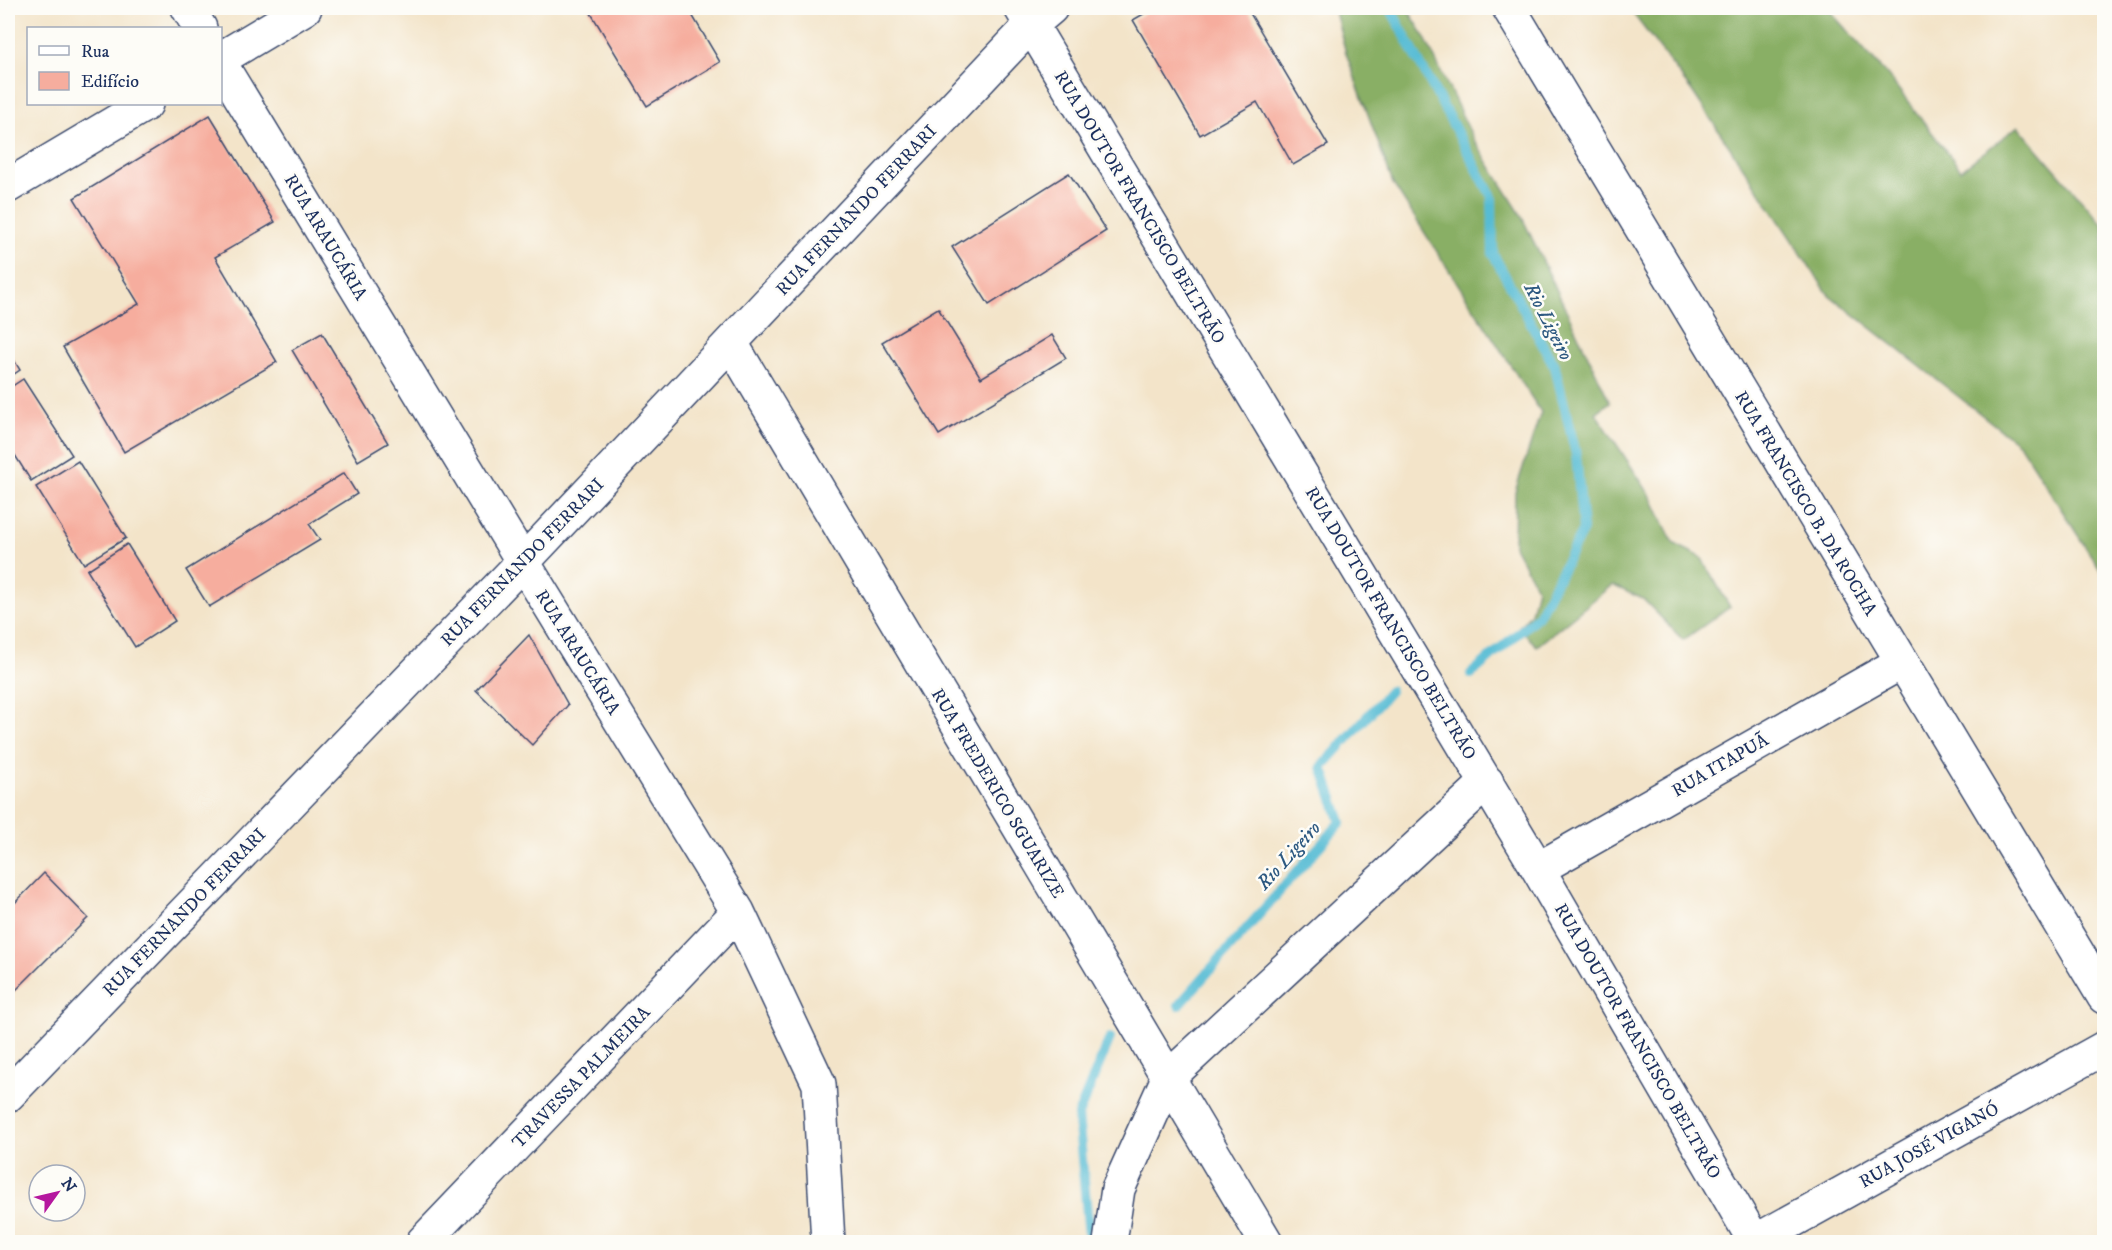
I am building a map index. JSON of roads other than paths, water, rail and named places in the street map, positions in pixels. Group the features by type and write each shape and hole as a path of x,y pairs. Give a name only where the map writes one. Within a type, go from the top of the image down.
{"street":[{"path":"188,8 199,27"},
{"path":"222,60 305,8"},
{"name":"RUA FRANCISCO B. DA ROCHA","path":"1509,8 2104,998"},
{"name":"RUA FERNANDO FERRARI","path":"8,1095 523,562 731,343 1034,13"},
{"name":"RUA DOUTOR FRANCISCO BELTRÃO","path":"1034,13 1538,868 1754,1242"},
{"name":"RUA ARAUCÁRIA","path":"222,64 738,912 819,1084 828,1242"},
{"path":"8,186 144,105"},
{"name":"RUA FREDERICO SGUARIZE","path":"731,343 1266,1242"},
{"name":"RUA ITAPUÃ","path":"1538,868 1902,662"},
{"path":"1110,1242 1118,1189 1168,1078 1487,782"},
{"name":"TRAVESSA PALMEIRA","path":"423,1242 738,912"},
{"name":"RUA JOSÉ VIGANÓ","path":"1754,1242 2104,1048"}],"waterway":[{"name":"Rio Ligeiro","path":"1390,8 1492,197 1493,254 1555,367 1576,454 1583,530 1538,616 1471,674"},
{"name":"Rio Ligeiro","path":"1179,1005 1341,822 1322,767 1390,691"},
{"path":"1087,1242 1089,1236 1078,1115 1110,1038"}]}
